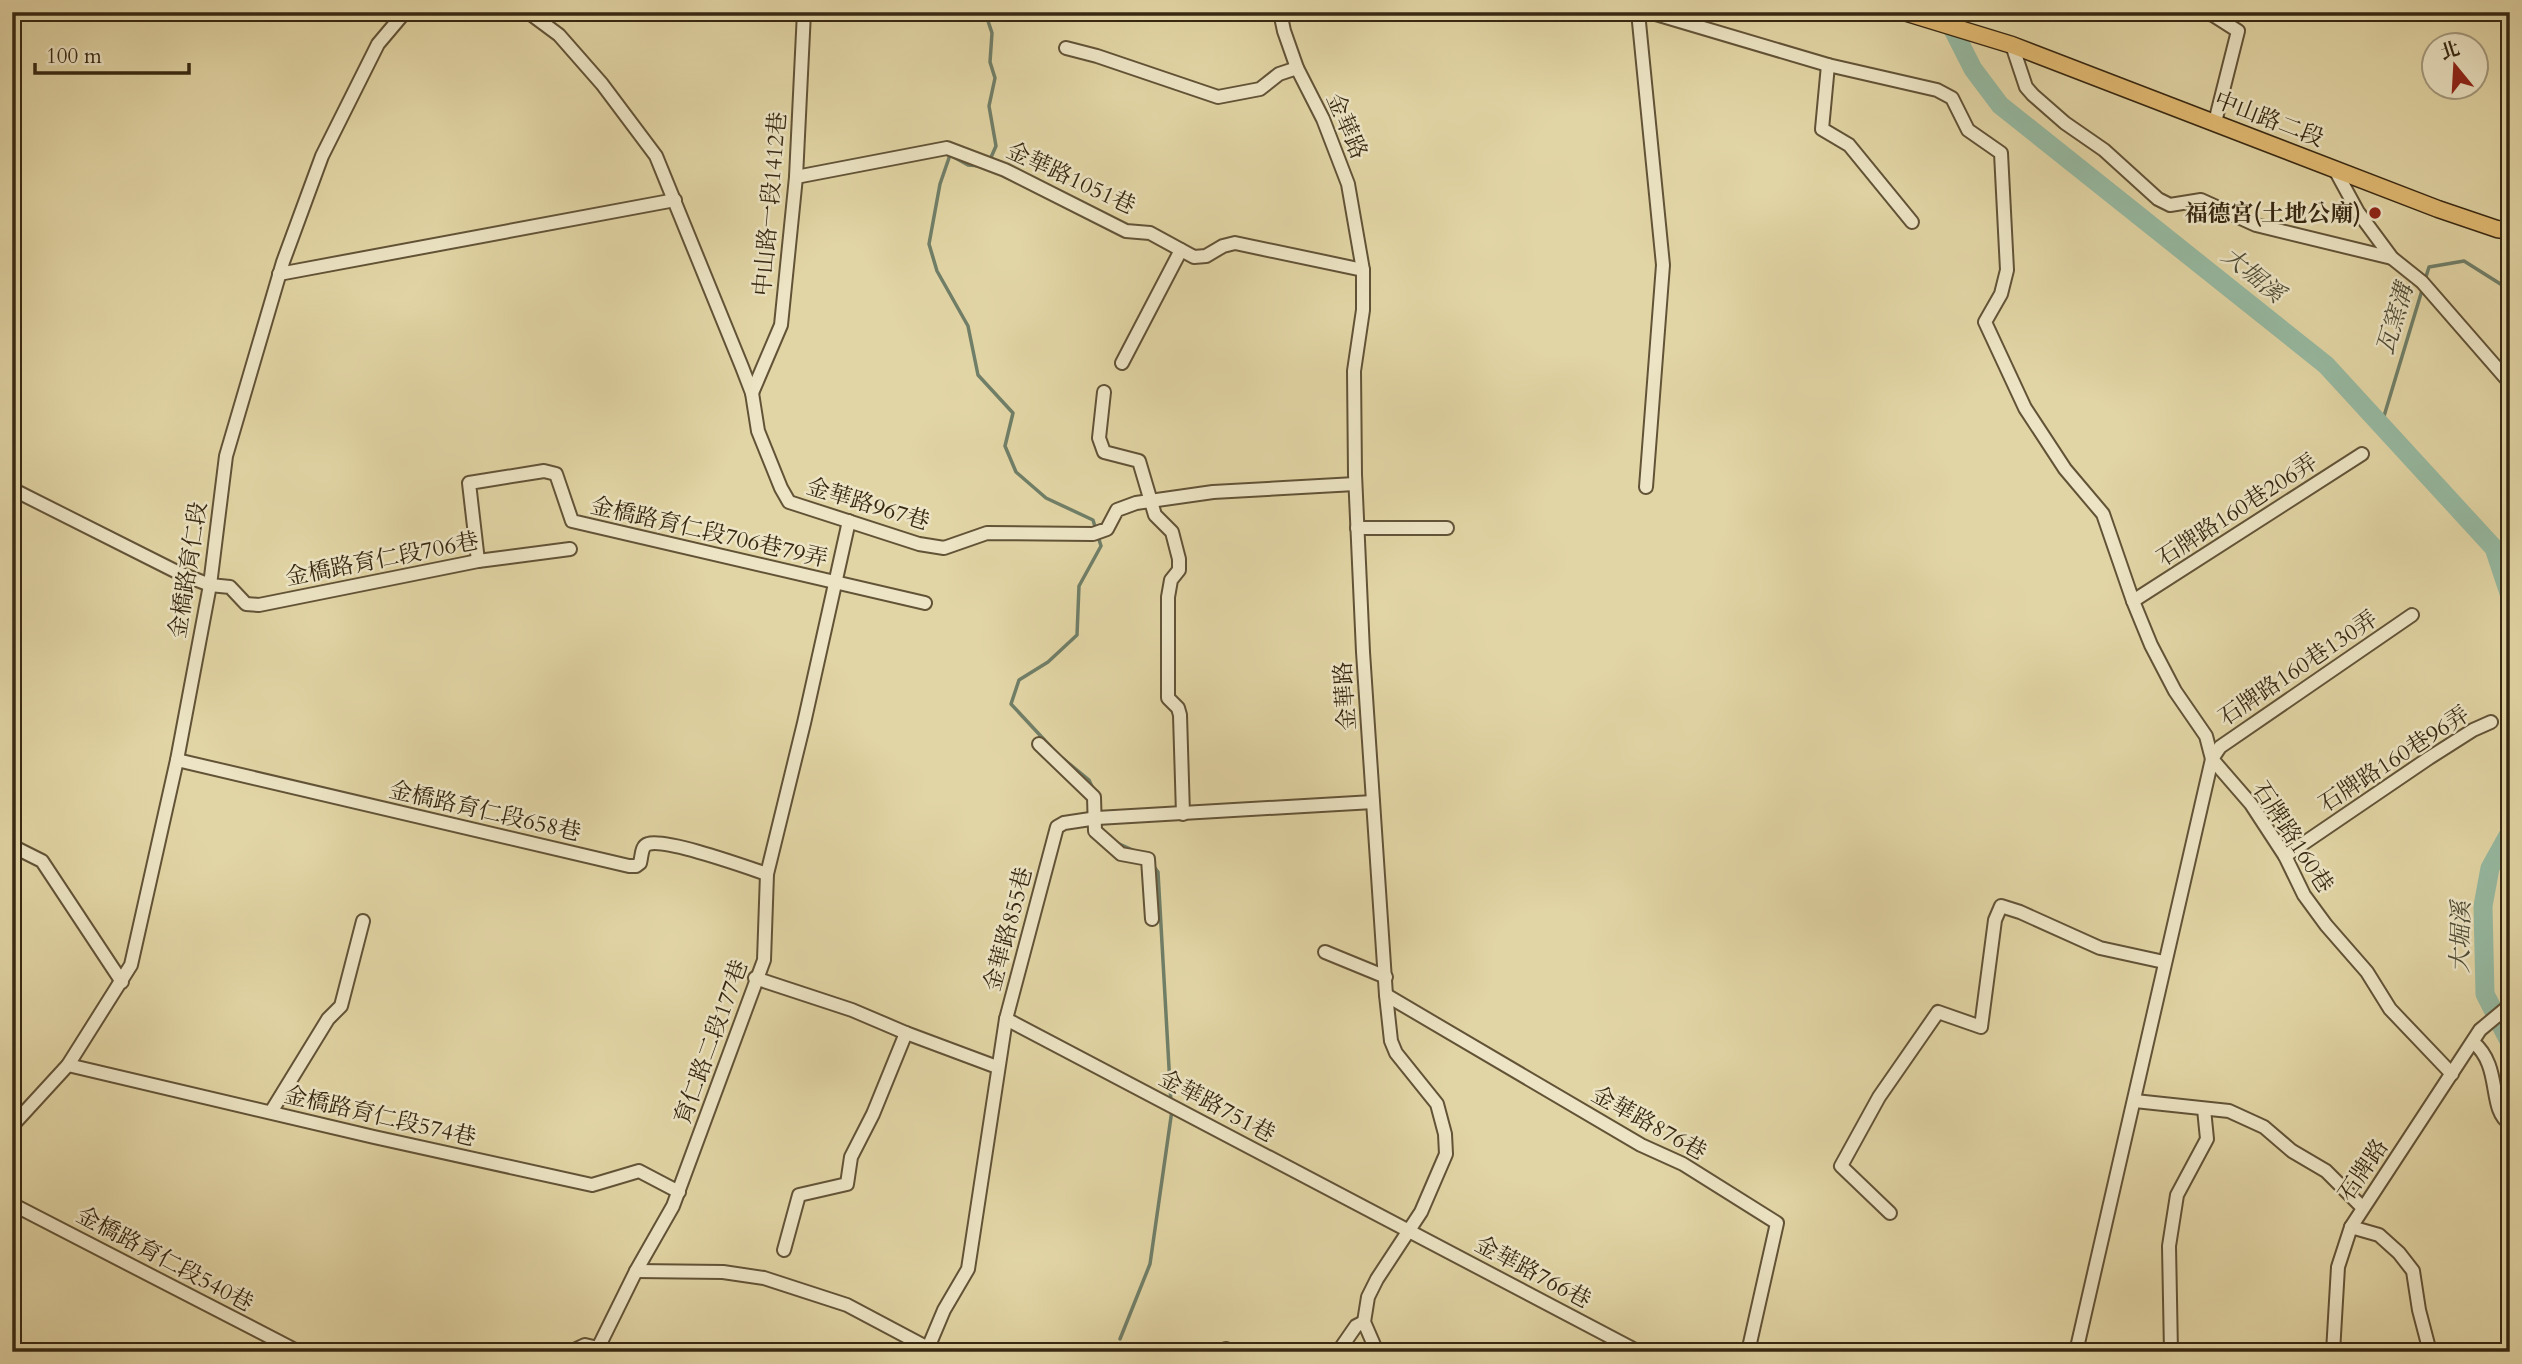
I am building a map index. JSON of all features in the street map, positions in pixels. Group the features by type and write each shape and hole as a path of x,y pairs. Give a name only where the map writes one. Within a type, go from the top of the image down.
{"main road":[{"name":"中山路二段","path":"1904,12 2012,45 2438,209 2510,231"}],"street":[{"name":"金橋路育仁段","path":"12,1126 68,1065 131,965 177,760 210,585 226,456 279,274 322,156 378,44 405,12"},
{"name":"金華路967巷","path":"528,12 559,35 602,84 656,156 752,393 758,431 789,502 919,544 944,548 987,533 1093,534 1107,529 1116,510 1136,503 1213,492 1355,484"},
{"name":"中山路一段1412巷","path":"752,393 781,325 796,177 804,12"},
{"name":"金華路","path":"1280,12 1297,68 1323,119 1348,184 1363,270 1363,310 1354,371 1355,484 1386,995 1391,1041 1396,1053 1437,1104 1445,1134 1446,1154 1435,1185 1421,1212 1377,1279 1368,1297 1364,1322"},
{"path":"1638,12 1663,265 1646,487"},
{"path":"1649,12 1828,65 1822,129 1849,145 1912,222"},
{"path":"2203,12 2213,15 2238,32 2215,122"},
{"path":"2012,45 2026,87 2033,95 2064,122 2104,150 2158,199 2170,205 2202,200 2256,225 2392,258"},
{"path":"1066,48 1218,97 1260,89 1279,74 1297,68"},
{"name":"石牌路160巷","path":"1828,65 1937,90 1952,98 1968,130 2001,153 2007,270 2001,294 1984,323 2025,408 2065,469 2103,514 2133,601 2175,691 2206,736 2212,759 2251,804 2285,856 2304,895 2326,925 2367,972 2390,1009 2452,1074"},
{"name":"金華路1051巷","path":"796,177 947,148 1005,170 1126,231 1150,233 1194,257 1206,256 1223,246 1235,243 1363,270"},
{"path":"2334,168 2358,212 2392,258 2422,282 2510,383"},
{"path":"279,274 675,200"},
{"path":"1122,363 1181,250"},
{"path":"1104,392 1098,438 1104,452 1139,461 1155,515 1171,532 1179,559 1168,597 1167,669 1168,698 1178,708 1180,715 1183,814"},
{"name":"石牌路160巷206弄","path":"2133,601 2362,454"},
{"name":"金橋路育仁段706巷79弄","path":"478,561 469,484 544,471 556,474 572,521 925,603"},
{"name":"金橋路育仁段706巷","path":"12,489 178,573 210,585 230,587 246,604 259,605 478,561 570,549"},
{"name":"育仁路二段177巷","path":"600,1350 636,1271 679,1192 755,978 764,960 766,874 849,521"},
{"path":"1357,528 1447,528"},
{"name":"石牌路160巷130弄","path":"2212,759 2220,747 2412,615"},
{"name":"石牌路160巷96弄","path":"2285,856 2429,758 2473,730 2491,722"},
{"path":"1039,744 1094,797 1099,818 1095,831 1121,854 1148,859 1152,919"},
{"path":"2076,1352 2212,759"},
{"name":"金橋路育仁段658巷","path":"177,760 629,866 640,863 643,847 656,843 701,852 766,874"},
{"name":"金華路855巷","path":"929,1350 944,1310 968,1269 1006,1019 1057,827 1064,823 1099,818 1373,802"},
{"path":"12,846 42,861 122,982"},
{"path":"1890,1213 1841,1166 1879,1097 1938,1012 1981,1027 1995,920 2001,906 2021,912 2100,948 2164,962"},
{"path":"271,1112 328,1019 341,1006 363,921"},
{"path":"1325,952 1385,977"},
{"path":"755,978 852,1010 997,1066"},
{"name":"金華路876巷","path":"1386,995 1642,1145 1683,1164 1777,1223 1748,1352"},
{"name":"石牌路","path":"2333,1352 2338,1267 2351,1227 2480,1030 2510,1004"},
{"name":"金華路751巷","path":"1006,1019 1408,1230"},
{"path":"784,1250 799,1195 847,1184 851,1157 873,1114 906,1032"},
{"path":"2473,1042 2487,1058 2498,1108 2503,1120 2510,1124"},
{"name":"金橋路育仁段574巷","path":"68,1065 592,1185 639,1171 679,1192"},
{"path":"2135,1101 2229,1111 2264,1127 2292,1151 2326,1171 2362,1207"},
{"path":"2171,1352 2169,1246 2177,1195 2207,1139 2204,1109"},
{"name":"金橋路育仁段540巷","path":"12,1204 299,1352"},
{"path":"2351,1227 2379,1235 2399,1253 2413,1271 2430,1352"},
{"name":"金華路766巷","path":"1408,1230 1639,1352"},
{"path":"636,1271 723,1272 764,1278 847,1305 929,1350"},
{"path":"1338,1352 1356,1326 1364,1322 1377,1352"},
{"path":"570,1352 585,1345 600,1350"},
{"path":"1218,1352 1226,1349 1234,1352"}],"waterway":[{"path":"985,12 992,33 990,62 995,78 989,106 996,146 989,162"},
{"name":"大堀溪","path":"1944,12 1973,69 2000,105 2326,365 2494,548 2510,596"},
{"path":"981,166 968,165 950,155 940,184 929,244 937,271 968,326 978,375 1013,413 1005,446 1016,472 1046,498 1093,520 1101,546 1079,586 1077,635 1048,662 1019,680 1011,704 1051,747"},
{"name":"瓦窯溝","path":"2425,280 2429,267 2464,261 2510,290"},
{"name":"瓦窯溝","path":"2381,426 2423,287"},
{"path":"1061,757 1089,780 1094,791"},
{"name":"大堀溪","path":"2510,832 2490,868 2483,906 2485,994 2510,1043"},
{"path":"1117,843 1135,851"},
{"path":"1152,864 1158,872 1171,1103"},
{"path":"1120,1339 1150,1264 1172,1110"}],"place":[{"name":"福德宮(土地公廟)","path":"2375,213"}]}
